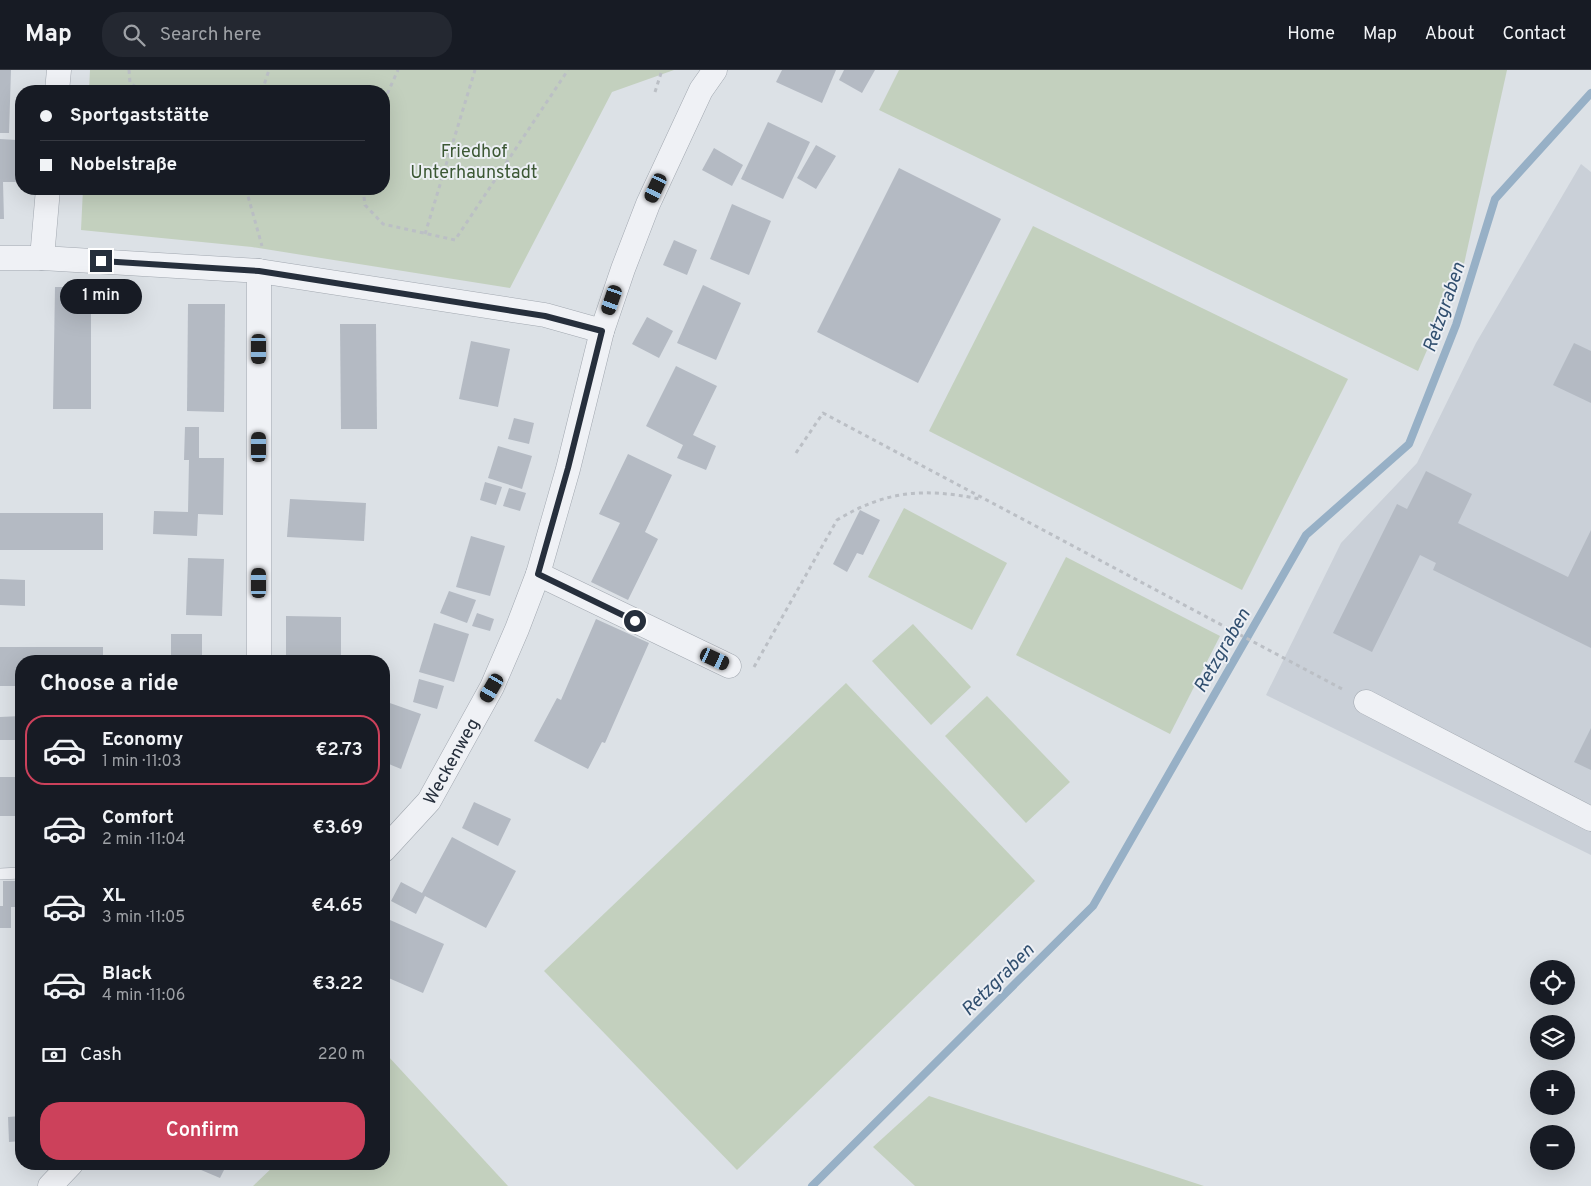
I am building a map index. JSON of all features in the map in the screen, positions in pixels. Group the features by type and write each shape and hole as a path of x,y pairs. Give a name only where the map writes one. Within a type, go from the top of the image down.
{"street":[{"path":"58,85 59,70"},
{"name":"Weckenweg","path":"390,843 429,801 492,688 538,574 568,468 602,331 623,269 648,204 701,90 715,70"},
{"path":"42,258 47,195"},
{"path":"0,258 42,258 259,271 545,316 602,331"},
{"path":"259,271 259,655"},
{"path":"538,574 729,666"},
{"path":"1366,702 1591,819"},
{"path":"50,1186 65,1170"}],"lane":[{"path":"0,874 15,873"}],"path":[{"path":"128,70 130,83 133,85"},
{"path":"264,85 269,70"},
{"path":"390,88 398,70"},
{"path":"425,234 475,70"},
{"path":"364,195 365,205 382,224 455,240 568,70"},
{"path":"655,92 662,70"},
{"path":"248,195 264,254 259,271"},
{"path":"796,453 823,413 1366,702"},
{"path":"729,666 750,674 837,520 858,507 882,498 912,492 986,500"}],"shaded area":[{"path":"1581,164 1591,172 1591,855 1266,695 1341,543 1417,463 1476,343"}],"green space":[{"name":"Friedhof Unterhaunstadt","path":"90,70 674,70 612,92 510,288 252,247 81,230 83,195 390,195 390,85 89,85"},
{"path":"899,70 1507,70 1464,264 1418,371 879,110"},
{"path":"1033,226 1348,379 1242,590 929,431"},
{"path":"904,508 1007,563 972,630 868,577"},
{"path":"1066,557 1220,636 1170,734 1016,655"},
{"path":"913,624 971,687 931,725 872,661"},
{"path":"846,683 1035,881 737,1170 544,971"},
{"path":"987,696 1070,782 1026,823 945,736"},
{"path":"390,1058 508,1186 253,1186 270,1170 390,1170"},
{"path":"929,1096 1204,1186 915,1186 873,1147"}],"building":[{"path":"0,70 11,70 9,133 0,133"},
{"path":"782,70 836,70 822,103 776,82"},
{"path":"844,70 875,70 862,93 839,80"},
{"path":"768,122 810,142 783,199 741,179"},
{"path":"0,139 15,140 15,182 3,182 4,219 0,219"},
{"path":"816,145 836,156 816,189 797,178"},
{"path":"714,148 743,165 732,186 702,170"},
{"path":"899,168 1001,219 918,383 817,332"},
{"path":"732,204 771,221 749,275 710,259"},
{"path":"674,240 697,250 687,275 663,265"},
{"path":"703,285 741,303 716,360 677,343"},
{"path":"55,287 96,287 95,306 91,305 91,409 53,409"},
{"path":"188,304 225,304 224,412 187,411"},
{"path":"647,317 673,331 659,358 632,344"},
{"path":"340,324 376,324 377,429 341,429"},
{"path":"471,341 510,349 498,407 459,399"},
{"path":"1574,343 1591,351 1591,403 1553,385"},
{"path":"676,366 717,386 693,435 716,446 706,470 677,458 683,445 646,426"},
{"path":"514,418 534,423 529,444 508,439"},
{"path":"185,427 199,427 199,458 224,458 223,515 198,514 197,536 153,534 154,511 188,512 189,460 184,460"},
{"path":"498,446 532,456 522,489 488,478"},
{"path":"628,454 672,475 645,532 658,539 628,600 591,582 620,523 599,514"},
{"path":"1426,471 1472,494 1458,523 1568,577 1591,530 1591,648 1433,570 1436,563 1420,555 1372,652 1333,633 1397,504 1407,509"},
{"path":"485,482 502,487 496,505 480,500"},
{"path":"509,488 526,493 520,511 503,506"},
{"path":"290,499 366,503 364,541 287,537"},
{"path":"860,510 880,520 863,555 857,553 847,572 833,564"},
{"path":"0,513 103,513 103,550 0,550"},
{"path":"471,536 505,546 490,596 456,587"},
{"path":"188,558 224,559 222,616 186,615"},
{"path":"0,579 25,580 25,606 0,605"},
{"path":"449,591 476,600 467,623 440,613"},
{"path":"477,613 494,619 490,631 472,626"},
{"path":"286,616 341,617 341,655 286,655"},
{"path":"596,619 649,643 605,743 602,742 588,769 534,741 557,698 561,700"},
{"path":"434,623 469,634 454,682 419,672"},
{"path":"171,634 202,634 202,655 171,655"},
{"path":"0,647 103,647 103,655 15,655 15,686 0,686"},
{"path":"419,679 444,686 437,709 413,702"},
{"path":"390,703 421,714 401,769 390,764"},
{"path":"15,716 15,740 0,740 0,717"},
{"path":"1591,728 1591,770 1574,762"},
{"path":"0,777 15,777 15,816 0,816"},
{"path":"474,802 511,819 498,846 462,828"},
{"path":"452,837 516,871 486,928 425,896 416,914 391,901 401,882 422,893"},
{"path":"3,881 15,881 15,907 11,907 11,928 0,928 0,906 3,906"},
{"path":"390,920 444,944 423,993 390,979"},
{"path":"15,1116 15,1142 9,1142 8,1117"},
{"path":"201,1170 224,1170 220,1178"}],"waterway":[{"name":"Retzgraben","path":"812,1186 1093,906 1306,535 1409,444 1456,325 1495,199 1591,93"}],"route":[{"path":"101,261 259,271 545,316 602,331 568,468 538,574 635,621"}]}
